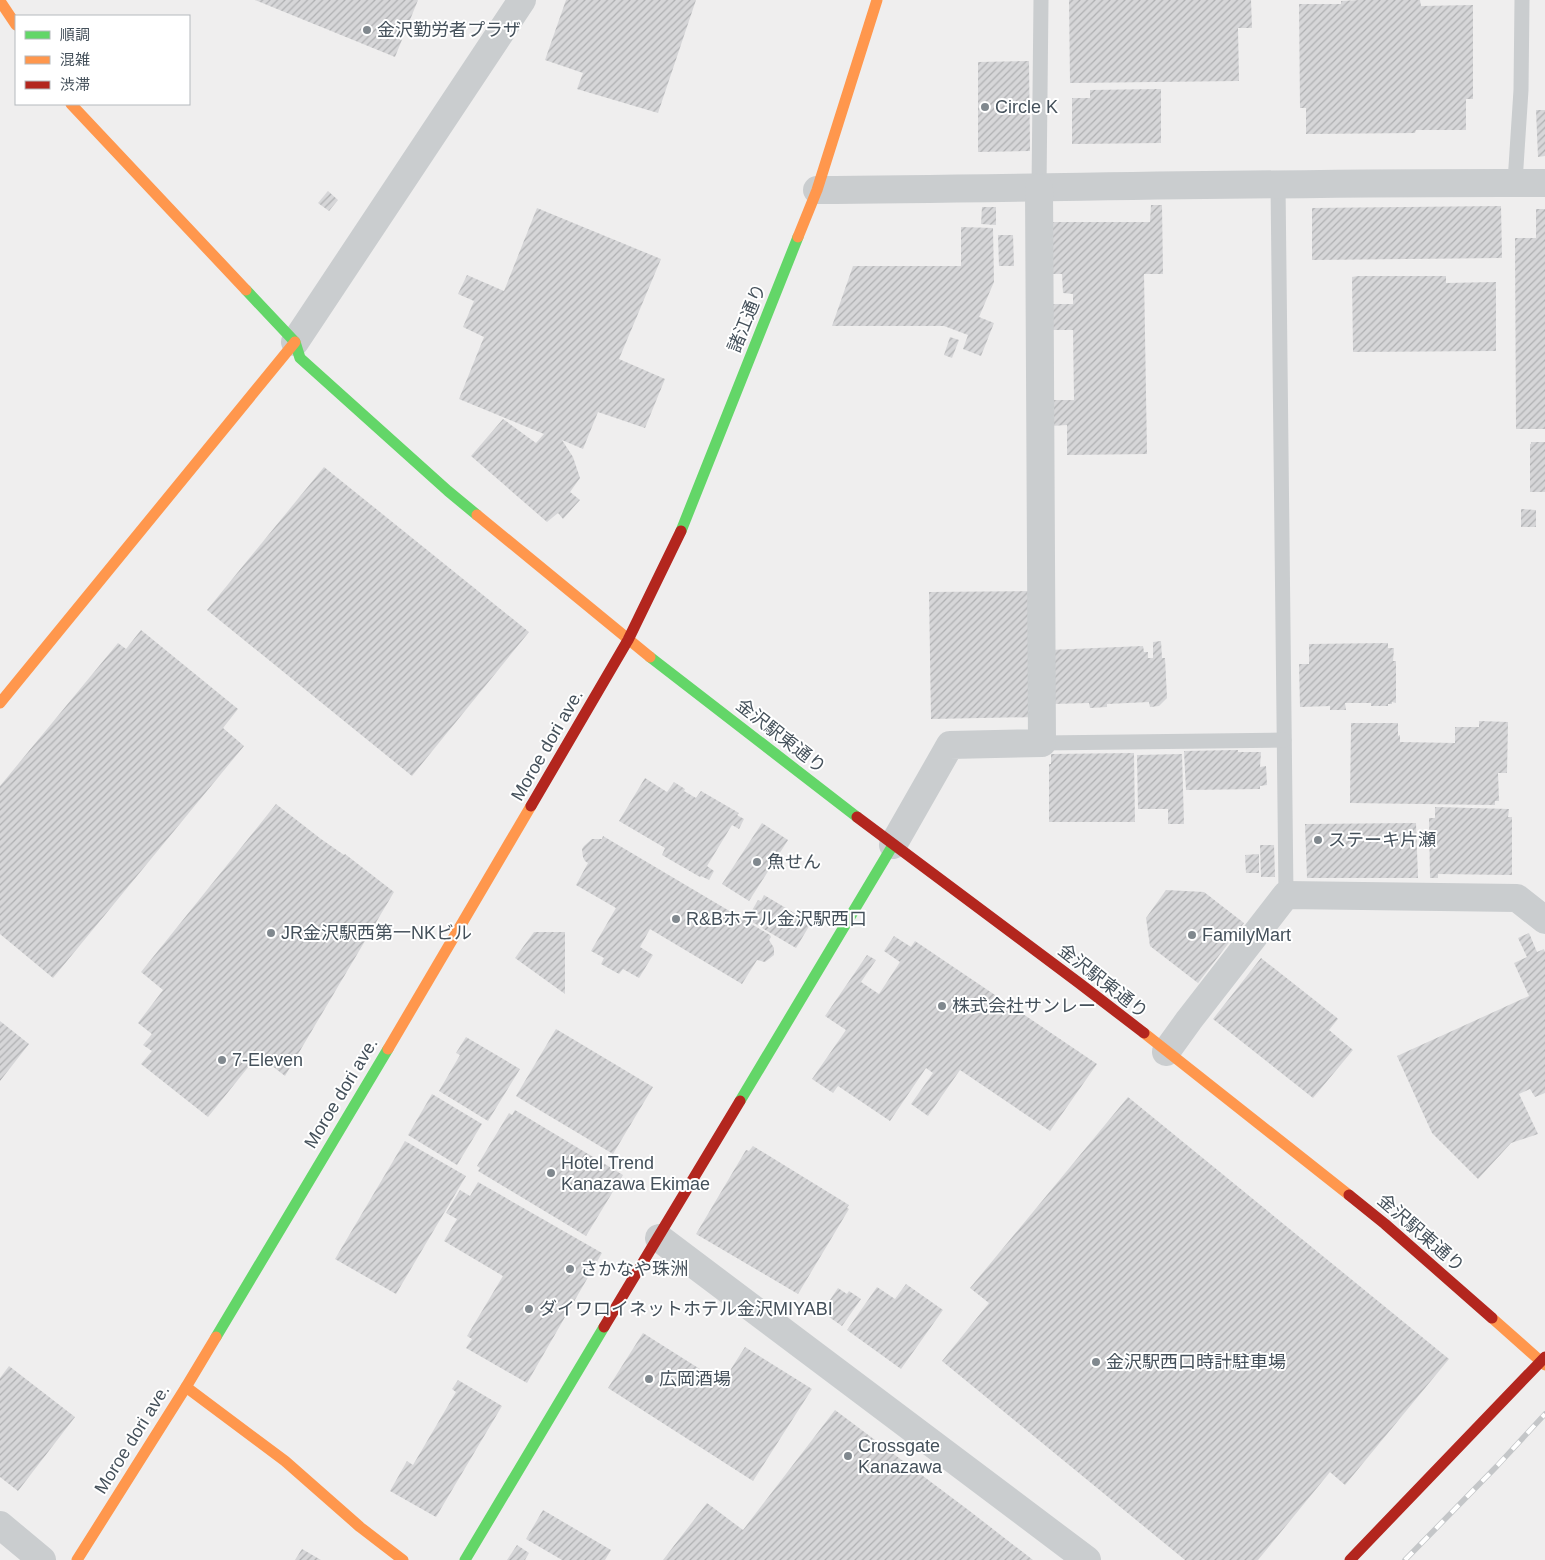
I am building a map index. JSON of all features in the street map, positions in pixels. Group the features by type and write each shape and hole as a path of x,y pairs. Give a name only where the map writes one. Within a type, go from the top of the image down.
{"street":[{"path":"0,704 295,342 522,0"},
{"name":"諸江通り","path":"628,640 686,521 817,190 877,0"},
{"path":"0,1 15,24"},
{"name":"金沢駅東通り","path":"72,105 295,342 300,358 448,491 628,640 893,845 1079,983 1239,1108 1385,1224 1544,1361"},
{"path":"817,190 1545,182"},
{"path":"466,1560 893,845 950,745 1042,743 1039,188"},
{"name":"Moroe dori ave.","path":"77,1560 186,1387 472,908 628,640"},
{"path":"1166,1052 1286,895 1517,898 1545,920"},
{"path":"659,1238 1087,1560"},
{"path":"1350,1560 1544,1361"},
{"path":"186,1387 285,1461 360,1527 403,1560"},
{"path":"0,1525 42,1560"}],"lane":[{"path":"1039,188 1041,0"},
{"path":"1516,182 1521,90 1522,0"},
{"path":"1278,184 1286,895"},
{"path":"1042,743 1284,740"}],"building":[{"name":"金沢勤労者プラザ","path":"255,0 418,0 395,57"},
{"path":"566,0 696,0 658,113 577,89 583,73 545,60"},
{"path":"1069,0 1251,0 1252,28 1238,28 1239,81 1070,83"},
{"path":"1420,0 1421,6 1473,5 1473,99 1466,99 1466,130 1416,130 1415,133 1306,134 1306,108 1300,108 1299,4 1341,4 1341,1"},
{"path":"1029,61 1030,151 978,152 978,62"},
{"path":"1161,89 1161,143 1072,144 1072,98 1090,98 1090,90"},
{"path":"1536,110 1545,110 1545,156 1538,157"},
{"path":"328,191 338,200 329,211 318,203"},
{"path":"1151,205 1162,205 1163,274 1144,274 1147,454 1067,455 1067,425 1051,426 1050,400 1074,400 1073,330 1049,330 1049,304 1073,304 1073,294 1063,293 1062,274 1044,274 1043,222 1150,222"},
{"path":"1501,206 1502,258 1312,260 1312,208"},
{"path":"982,207 996,207 996,225 981,224"},
{"path":"537,208 661,259 619,359 665,379 645,428 598,412 583,449 562,440 573,457 580,478 570,492 580,500 563,519 558,513 547,522 471,456 503,419 536,443 544,434 459,399 484,337 463,327 474,301 458,294 467,275 504,291"},
{"path":"1536,209 1545,209 1545,429 1516,429 1515,238 1536,238"},
{"path":"961,227 993,228 994,282 979,317 994,323 981,356 963,349 968,335 944,326 832,326 853,266 961,266"},
{"path":"998,235 1013,235 1014,266 999,266"},
{"path":"1446,276 1446,283 1496,282 1496,351 1353,352 1352,277"},
{"path":"950,337 959,340 952,358 944,355"},
{"path":"1531,442 1545,442 1545,492 1530,492"},
{"path":"324,467 529,632 412,776 207,610"},
{"path":"1521,509 1536,510 1536,527 1521,527"},
{"path":"1034,591 1037,717 931,719 929,592"},
{"path":"141,630 238,709 223,728 244,746 53,978 0,934 0,786 118,643 126,649"},
{"path":"1161,641 1162,658 1165,658 1167,698 1159,706 1150,707 1149,702 1107,704 1107,707 1090,708 1089,703 1052,704 1049,650 1143,646 1144,652 1148,652 1148,658 1153,658 1153,642"},
{"path":"1388,643 1388,648 1394,648 1393,661 1396,661 1396,703 1392,702 1388,706 1371,706 1371,703 1345,703 1346,710 1330,710 1330,706 1300,707 1299,664 1309,664 1309,644"},
{"path":"1479,721 1508,722 1507,773 1498,773 1499,801 1495,801 1495,805 1350,803 1351,723 1398,723 1400,742 1455,743 1455,727 1479,727"},
{"path":"1238,750 1238,752 1261,752 1260,767 1266,766 1267,785 1260,786 1260,789 1186,790 1184,751"},
{"path":"1134,753 1135,822 1049,822 1049,764 1051,764 1051,754"},
{"path":"1182,754 1184,824 1168,824 1168,809 1138,809 1137,755"},
{"path":"645,778 667,792 674,782 696,798 701,791 739,813 737,815 744,819 739,829 732,825 707,866 714,871 709,880 700,877 662,855 665,848 619,821"},
{"name":"JR金沢駅西第一NKビル","path":"276,804 394,892 285,1076 258,1055 208,1117 141,1064 152,1051 143,1045 152,1034 138,1023 163,990 141,972"},
{"path":"1435,807 1509,809 1508,817 1512,817 1512,875 1438,874 1438,878 1430,878 1429,818 1435,818"},
{"path":"762,823 788,840 749,901 722,884"},
{"path":"1416,823 1418,878 1307,878 1305,824"},
{"name":"R&Bホテル金沢駅西口","path":"603,836 770,935 769,940 774,948 774,955 765,962 757,960 742,984 650,929 640,947 653,955 639,978 623,969 619,974 601,964 604,958 591,951 616,908 576,885 588,863 583,857 582,849 592,839 602,839"},
{"path":"1260,845 1274,845 1275,877 1261,877"},
{"path":"1259,854 1259,873 1246,873 1245,855"},
{"name":"FamilyMart","path":"1166,890 1204,892 1244,923 1198,983 1150,946 1146,918"},
{"path":"764,895 811,923 796,948 747,919 758,900 761,901"},
{"path":"534,932 565,932 565,994 515,958"},
{"path":"1529,933 1537,952 1544,949 1545,952 1545,1093 1535,1097 1530,1089 1519,1094 1538,1134 1511,1143 1478,1179 1432,1133 1397,1056 1529,996 1514,963 1527,957 1518,938"},
{"path":"894,936 911,947 915,941 1097,1064 1050,1131 960,1070 928,1116 911,1104 933,1073 926,1068 890,1121 838,1086 833,1093 812,1079 846,1030 825,1016 867,955 876,960 861,982 879,994 900,962 884,951"},
{"path":"1261,958 1338,1019 1329,1030 1353,1050 1313,1098 1213,1019"},
{"path":"0,1021 29,1044 0,1081"},
{"path":"556,1029 653,1087 613,1154 516,1096"},
{"path":"466,1037 520,1069 488,1121 439,1091 460,1055 456,1053"},
{"path":"432,1094 482,1124 457,1165 408,1135"},
{"path":"1128,1097 1449,1359 1345,1485 1330,1472 1258,1560 1185,1560 942,1361 989,1303 970,1288"},
{"name":"Hotel Trend Kanazawa Ekimae","path":"515,1110 623,1175 586,1236 478,1171 480,1168 477,1166 509,1113 512,1115"},
{"path":"405,1141 466,1176 396,1294 335,1259"},
{"path":"753,1146 849,1205 847,1208 849,1209 798,1294 696,1234 746,1150 749,1151"},
{"name":"ダイワロイネットホテル金沢MIYABI","path":"478,1182 602,1253 527,1383 466,1348 472,1339 467,1336 503,1276 444,1241 457,1219 446,1213 460,1190 470,1196"},
{"path":"906,1284 943,1310 901,1369 847,1330 877,1287 895,1299"},
{"path":"838,1288 847,1294 849,1291 861,1299 842,1326 822,1312"},
{"path":"643,1333 722,1383 745,1347 812,1389 753,1481 608,1388"},
{"path":"9,1366 75,1417 18,1491 0,1477 0,1378"},
{"path":"458,1380 502,1406 436,1517 390,1491 407,1461 413,1465 456,1392 452,1389"},
{"name":"Crossgate Kanazawa","path":"835,1410 1033,1560 663,1560 707,1503 743,1530"},
{"path":"543,1510 611,1550 605,1560 562,1560 526,1539"},
{"path":"517,1545 529,1553 525,1560 507,1560"},
{"path":"302,1549 321,1560 295,1560"}],"railway":[{"path":"1405,1560 1545,1414"}],"traffic: fast":[{"path":"681,531 798,237"},
{"path":"246,290 295,342 300,358 477,515"},
{"path":"650,657 857,817"},
{"path":"740,1101 893,845"},
{"path":"216,1337 388,1049"},
{"path":"465,1560 604,1327"}],"traffic: slow":[{"path":"798,237 817,190 877,0"},
{"path":"0,1 15,24"},
{"path":"72,105 246,290"},
{"path":"0,703 295,342"},
{"path":"477,515 650,657"},
{"path":"388,1049 531,806"},
{"path":"1144,1033 1349,1195"},
{"path":"1492,1318 1545,1365"},
{"path":"77,1560 216,1337"},
{"path":"186,1387 285,1461 360,1527 403,1560"}],"traffic: jam":[{"path":"531,806 628,640 681,531"},
{"path":"857,817 1144,1033"},
{"path":"604,1327 740,1101"},
{"path":"1349,1195 1492,1318"},
{"path":"1350,1560 1545,1357"}],"place":[{"name":"金沢勤労者プラザ","path":"367,30"},
{"name":"Circle K","path":"985,107"},
{"name":"ステーキ片瀬","path":"1318,840"},
{"name":"魚せん","path":"757,862"},
{"name":"R&Bホテル金沢駅西口","path":"676,919"},
{"name":"JR金沢駅西第一NKビル","path":"271,933"},
{"name":"FamilyMart","path":"1192,935"},
{"name":"株式会社サンレー","path":"942,1006"},
{"name":"7-Eleven","path":"222,1060"},
{"name":"Hotel Trend Kanazawa Ekimae","path":"551,1173"},
{"name":"さかなや珠洲","path":"570,1269"},
{"name":"ダイワロイネットホテル金沢MIYABI","path":"529,1309"},
{"name":"金沢駅西口時計駐車場","path":"1096,1362"},
{"name":"広岡酒場","path":"649,1379"},
{"name":"Crossgate Kanazawa","path":"848,1456"}]}
